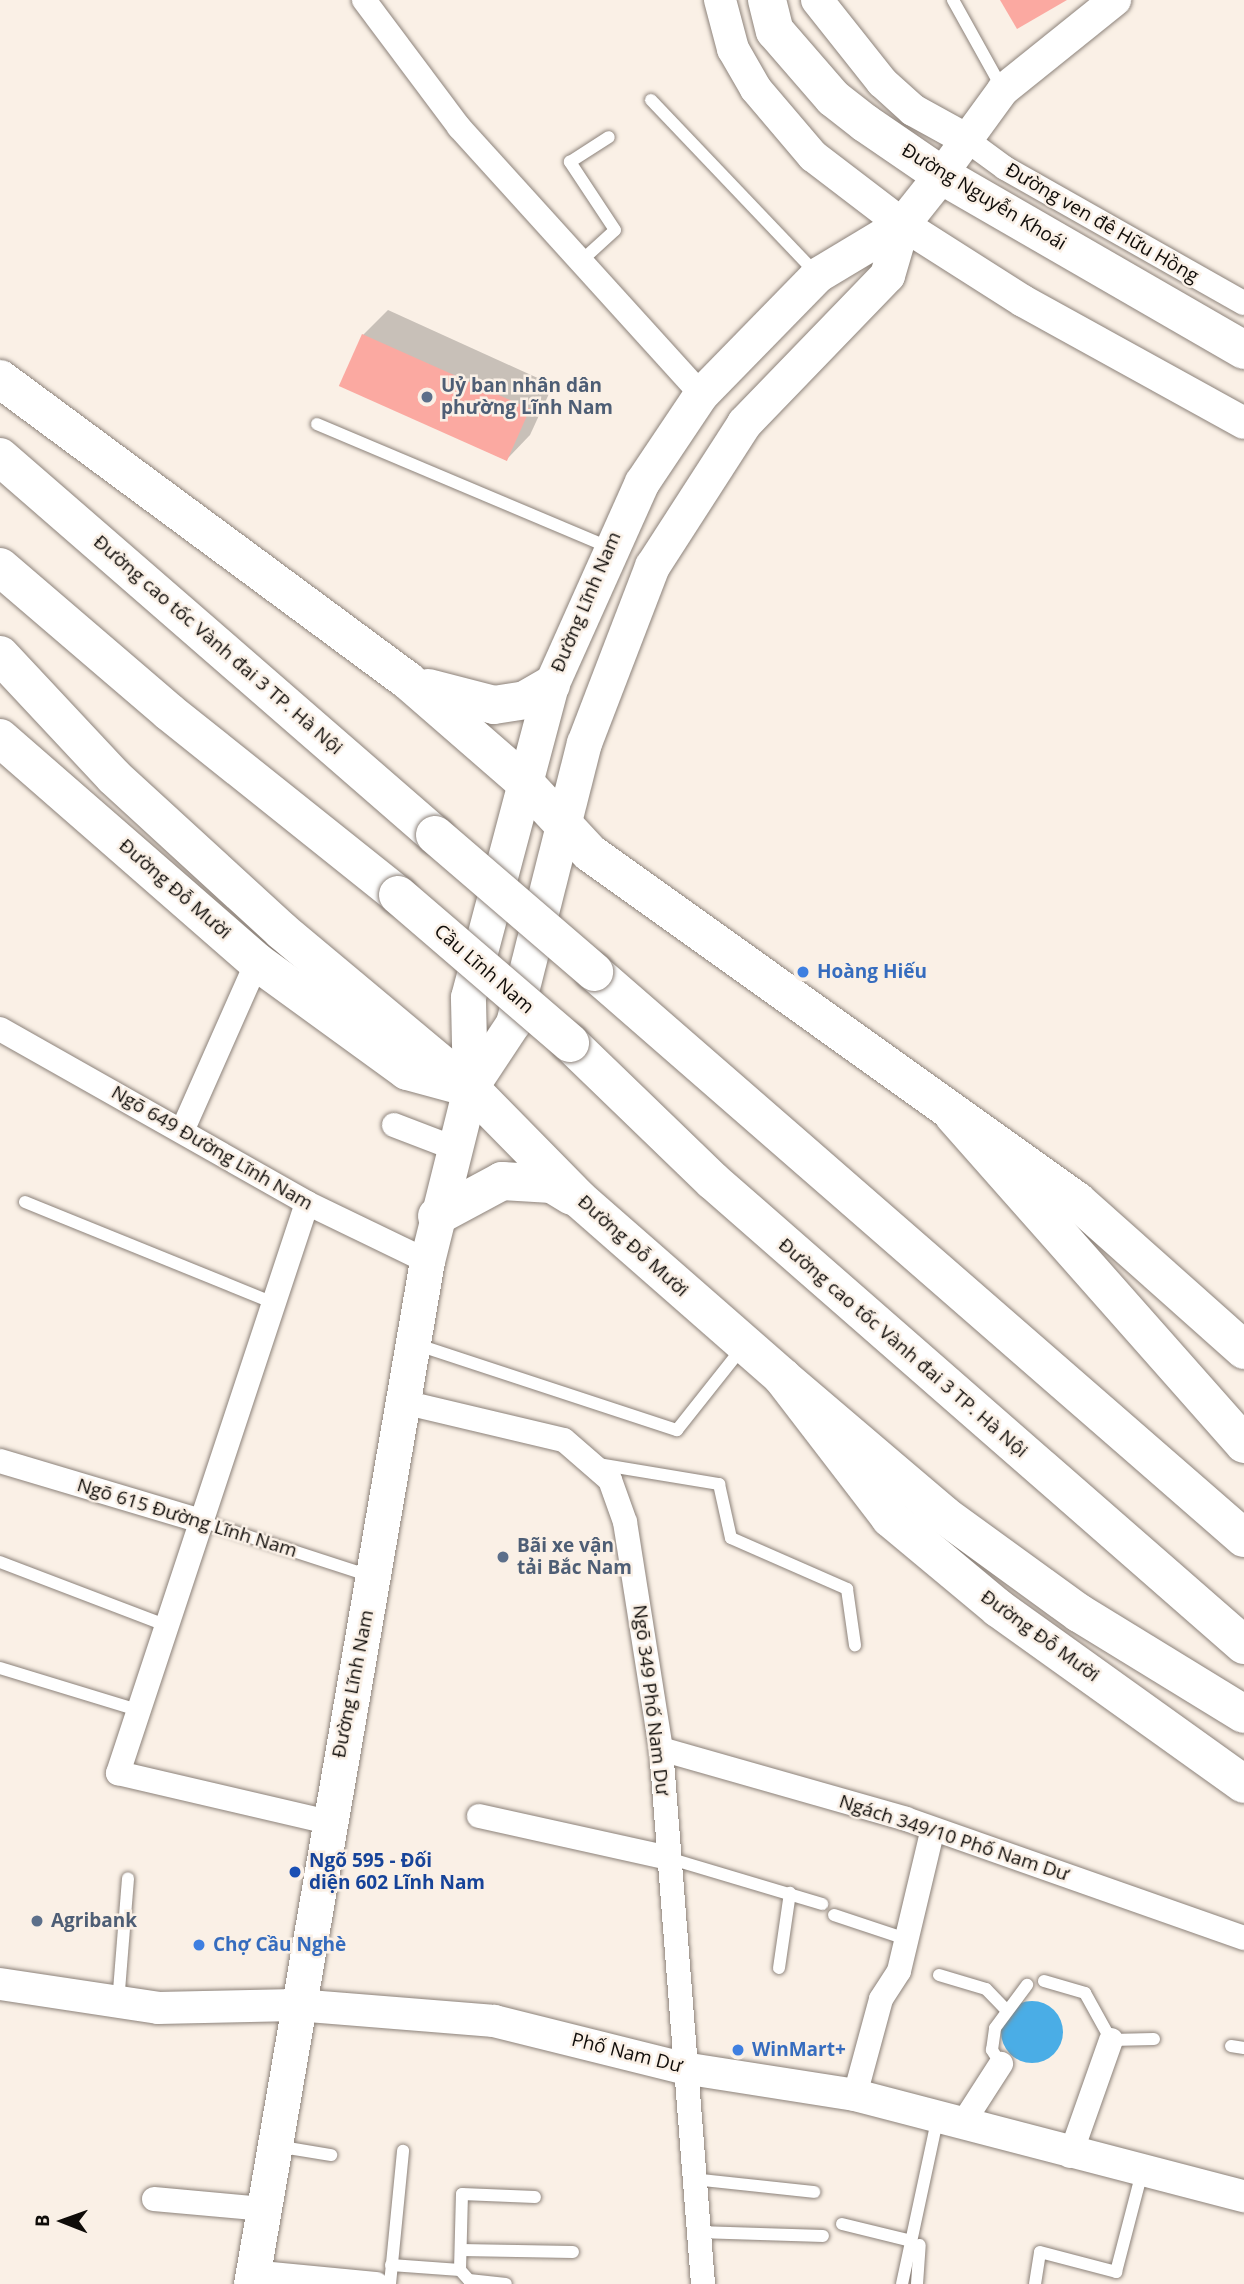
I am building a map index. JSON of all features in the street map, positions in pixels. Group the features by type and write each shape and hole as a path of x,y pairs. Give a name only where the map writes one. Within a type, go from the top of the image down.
{"main road":[{"name":"Đường Nguyễn Khoái","path":"767,0 775,31 833,98 941,175 1244,350"},
{"name":"Đường Lĩnh Nam","path":"251,2278 296,2005 374,1577 427,1261 470,1088 468,997 523,781 551,685 608,547 642,482 701,394 817,275 902,224 941,175"},
{"name":"Đường Lĩnh Nam","path":"470,1088 513,1023 559,823 618,642 685,509 744,423 887,275 902,224"},
{"path":"0,379 407,680 523,781 559,823 590,852 954,1116 1077,1201 1244,1350"},
{"name":"Đường cao tốc Vành đai 3 TP. Hà Nội","path":"0,457 1244,1538"},
{"name":"Cầu Lĩnh Nam","path":"0,566 169,712 398,895 570,1043"},
{"path":"0,655 124,786 282,931 470,1088"},
{"path":"407,680 494,705 525,700 551,685"},
{"name":"Đường Đỗ Mười","path":"0,738 257,962 407,1070 470,1088 579,1199 782,1377 890,1518 998,1608 1244,1784"},
{"name":"Đường cao tốc Vành đai 3 TP. Hà Nội","path":"570,1043 713,1181 1244,1645"},
{"path":"954,1116 1244,1444"},
{"path":"437,1216 502,1181 552,1184 579,1199"},
{"path":"782,1377 944,1514 1068,1605 1244,1714"}],"street":[{"path":"364,0 459,127 701,394"},
{"path":"720,0 733,49 783,124 813,156 902,224 1095,345 1244,423"},
{"path":"817,0 882,82 913,110 964,138"},
{"path":"941,175 964,138 1003,90 1115,0"},
{"name":"Đường ven đê Hữu Hồng","path":"964,138 1005,168 1244,303"},
{"path":"183,1129 257,962"},
{"name":"Ngõ 649 Đường Lĩnh Nam","path":"0,1029 183,1129 307,1203 427,1261"},
{"path":"394,1125 454,1148"},
{"path":"307,1203 118,1773 328,1822"},
{"name":"Ngõ 349 Phố Nam Dư","path":"403,1402 564,1440 595,1463 610,1480 625,1522 661,1749 683,2068 703,2284"},
{"name":"Ngõ 615 Đường Lĩnh Nam","path":"0,1461 201,1521"},
{"name":"Ngách 349/10 Phố Nam Dư","path":"661,1749 932,1832 1244,1938"},
{"path":"479,1816 668,1858"},
{"path":"855,2095 881,1998 899,1971 932,1832"},
{"name":"Phố Nam Dư","path":"0,1984 118,2003 296,2005 494,2021 683,2068 855,2095 949,2124 1244,2196"},
{"path":"1070,2155 1111,2040"},
{"path":"949,2124 1001,2064"},
{"path":"154,2199 263,2208"},
{"path":"251,2278 384,2275"}],"lane":[{"path":"953,0 1003,90"},
{"path":"651,100 817,275"},
{"path":"580,262 614,230 570,162 609,137"},
{"path":"317,424 608,547"},
{"path":"25,1202 274,1303"},
{"path":"414,1343 677,1430 744,1345"},
{"path":"595,1463 719,1484 731,1538 846,1588 855,1644"},
{"name":"Ngõ 615 Đường Lĩnh Nam","path":"201,1521 374,1577"},
{"path":"0,1562 165,1625"},
{"path":"0,1668 137,1710"},
{"path":"668,1858 822,1904"},
{"path":"118,2003 128,1878"},
{"path":"779,1968 790,1893"},
{"path":"834,1915 906,1939"},
{"path":"939,1975 986,1989 1005,2009"},
{"path":"1044,1981 1084,1993 1111,2040 1154,2039"},
{"path":"1001,2064 992,2042 1005,2009 1027,1985"},
{"path":"901,2284 949,2124"},
{"path":"272,2146 331,2155"},
{"path":"390,2284 384,2275 403,2151"},
{"path":"1035,2284 1040,2252 1116,2272 1142,2172"},
{"path":"693,2179 814,2192"},
{"path":"506,2284 469,2280 460,2270 462,2194 535,2197"},
{"path":"842,2224 915,2243"},
{"path":"698,2232 823,2236"},
{"path":"915,2243 918,2284"},
{"path":"461,2250 573,2252"},
{"path":"384,2275 460,2270"}],"water":[{"path":"1032,2001 1054,2010 1063,2032 1054,2054 1032,2063 1010,2054 1001,2032 1010,2010"}],"building":[{"path":"1000,0 1067,0 1017,29"},
{"name":"Uỷ ban nhân dân phường Lĩnh Nam","path":"362,334 530,409 507,461 339,386"}],"place":[{"name":"Uỷ ban nhân dân phường Lĩnh Nam","path":"427,397"},
{"name":"Hoàng Hiếu","path":"803,972"},
{"name":"Bãi xe vận tải Bắc Nam","path":"503,1557"},
{"name":"Ngõ 595 - Đối diện 602 Lĩnh Nam","path":"295,1872"},
{"name":"Agribank","path":"37,1921"},
{"name":"Chợ Cầu Nghè","path":"199,1945"},
{"name":"WinMart+","path":"738,2050"}]}
